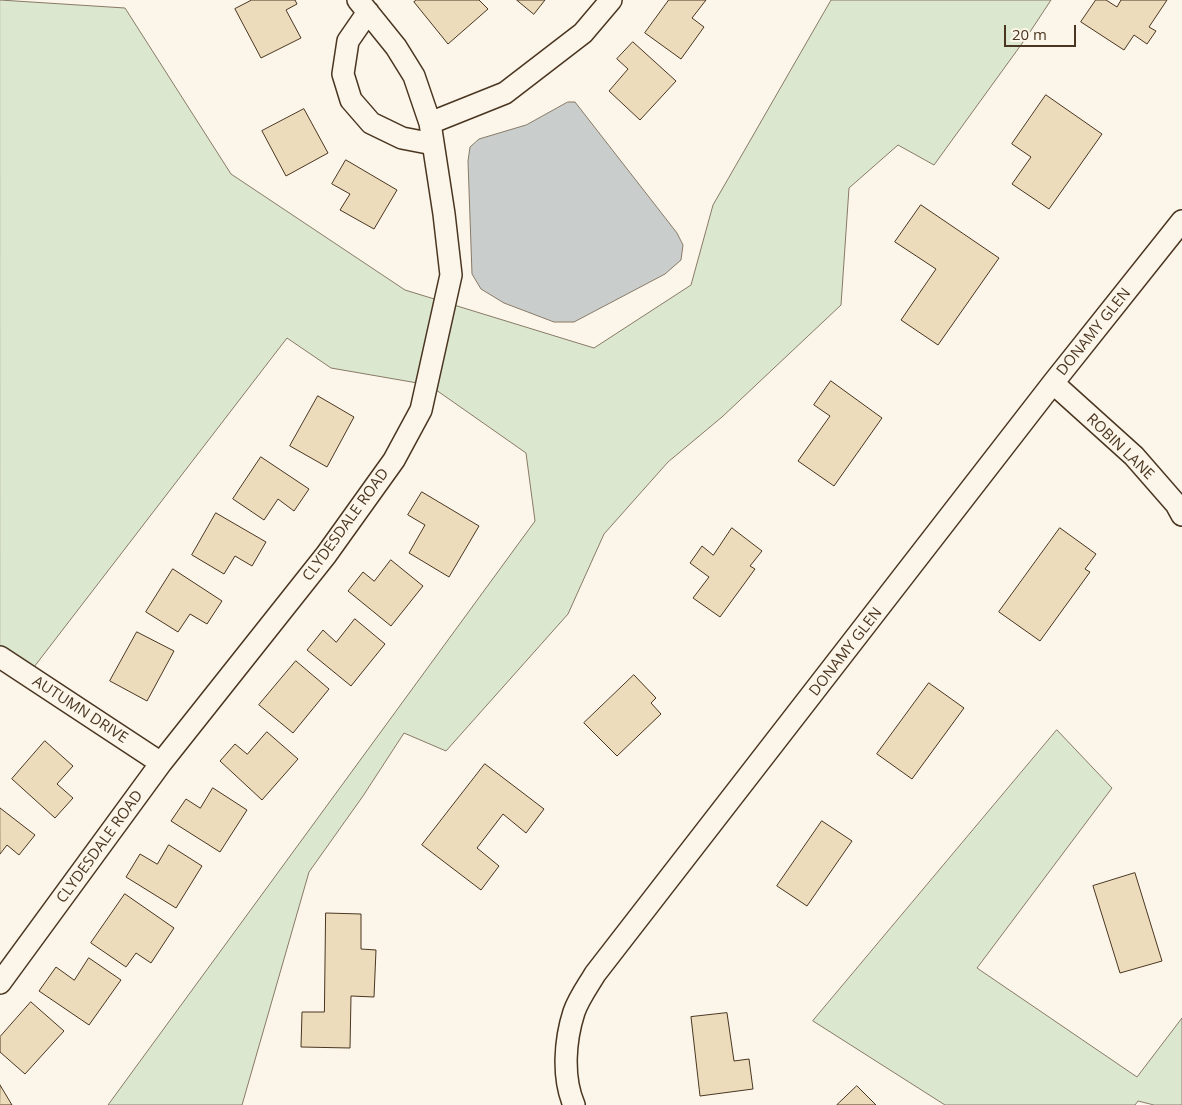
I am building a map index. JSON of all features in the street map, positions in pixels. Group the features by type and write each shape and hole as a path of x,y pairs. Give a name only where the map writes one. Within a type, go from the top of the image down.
{"street":[{"path":"430,123 505,93 583,33 611,0"},
{"path":"363,6 348,41 343,74 351,100 371,123 402,138 433,144"},
{"name":"CLYDESDALE ROAD","path":"0,983 161,763 326,554 394,460 421,410 451,275 444,214 430,123 414,76 396,47 363,6"},
{"name":"DONAMY GLEN","path":"574,1105 566,1071 567,1042 574,1013 595,974 1053,383 1182,221"},
{"name":"ROBIN LANE","path":"1053,383 1134,456 1176,504 1182,515"},
{"name":"AUTUMN DRIVE","path":"0,657 161,763"}],"green space":[{"path":"0,0 125,8 231,174 405,290 594,348 691,285 713,205 831,0 1051,0 1026,38 934,165 898,145 849,188 841,305 722,417 668,462 604,534 568,614 446,751 404,733 363,796 309,872 242,1105 108,1105 535,521 526,453 429,385 331,368 287,338 34,667 0,648"},
{"path":"1057,730 1112,788 977,968 1137,1077 1182,1018 1182,1105 1154,1105 1138,1101 1135,1105 945,1105 813,1021"}],"shaded area":[{"path":"568,102 575,102 677,233 683,245 681,260 665,274 574,322 554,322 504,303 481,289 472,274 468,161 470,147 479,139 526,125"}],"building":[{"path":"252,0 295,0 297,4 286,10 301,38 261,58 235,9"},
{"path":"417,0 479,0 488,9 448,44 414,2"},
{"path":"517,0 545,0 534,14"},
{"path":"669,0 706,0 692,18 704,27 681,59 645,33"},
{"path":"1096,0 1106,0 1117,7 1121,0 1167,0 1149,27 1156,31 1147,44 1134,35 1124,50 1081,22"},
{"path":"633,42 676,81 640,120 609,91 628,69 617,59"},
{"path":"1046,95 1102,134 1049,209 1012,184 1031,157 1012,144"},
{"path":"304,109 328,153 286,176 262,131"},
{"path":"346,160 397,190 374,229 340,210 350,194 332,184"},
{"path":"921,205 999,258 938,345 901,320 936,269 895,242"},
{"path":"831,381 882,418 834,486 798,461 830,416 814,405"},
{"path":"318,396 354,417 327,467 290,446"},
{"path":"261,457 309,489 294,511 278,499 264,520 233,499"},
{"path":"422,492 479,526 449,577 409,553 425,525 408,515"},
{"path":"216,513 266,542 252,566 235,556 224,574 192,555"},
{"path":"732,528 762,551 750,566 755,569 720,617 693,598 709,577 690,563 702,546 713,555"},
{"path":"1060,528 1096,554 1085,569 1090,572 1040,641 999,612"},
{"path":"391,560 423,586 391,626 348,591 363,572 374,581"},
{"path":"173,569 222,601 207,624 190,614 178,632 146,612"},
{"path":"355,619 385,644 351,686 307,650 323,630 336,642"},
{"path":"137,632 174,651 147,701 110,681"},
{"path":"296,661 329,689 293,733 259,705"},
{"path":"634,675 656,698 651,703 661,714 617,756 584,723"},
{"path":"929,683 964,708 912,779 877,754"},
{"path":"267,732 298,759 262,800 220,761 235,744 247,754"},
{"path":"45,741 73,766 57,784 73,798 55,818 12,779"},
{"path":"485,764 544,809 526,833 503,814 477,848 499,866 481,890 422,845"},
{"path":"213,788 247,810 220,852 171,821 186,799 200,808"},
{"path":"0,808 35,835 19,855 7,845 0,854"},
{"path":"822,821 852,841 807,906 777,886"},
{"path":"169,845 202,866 176,908 126,877 140,854 157,864"},
{"path":"1135,873 1162,961 1120,973 1093,886"},
{"path":"125,894 174,928 151,963 136,953 126,967 91,943"},
{"path":"326,913 361,914 361,949 376,950 374,997 351,996 350,1048 301,1047 302,1012 324,1012"},
{"path":"89,958 121,980 89,1025 39,991 56,967 74,980"},
{"path":"31,1002 64,1031 25,1074 0,1052 0,1037"},
{"path":"727,1013 734,1061 749,1059 753,1089 700,1096 691,1017"},
{"path":"0,1085 12,1105 0,1105"},
{"path":"857,1086 876,1105 837,1105"}]}
